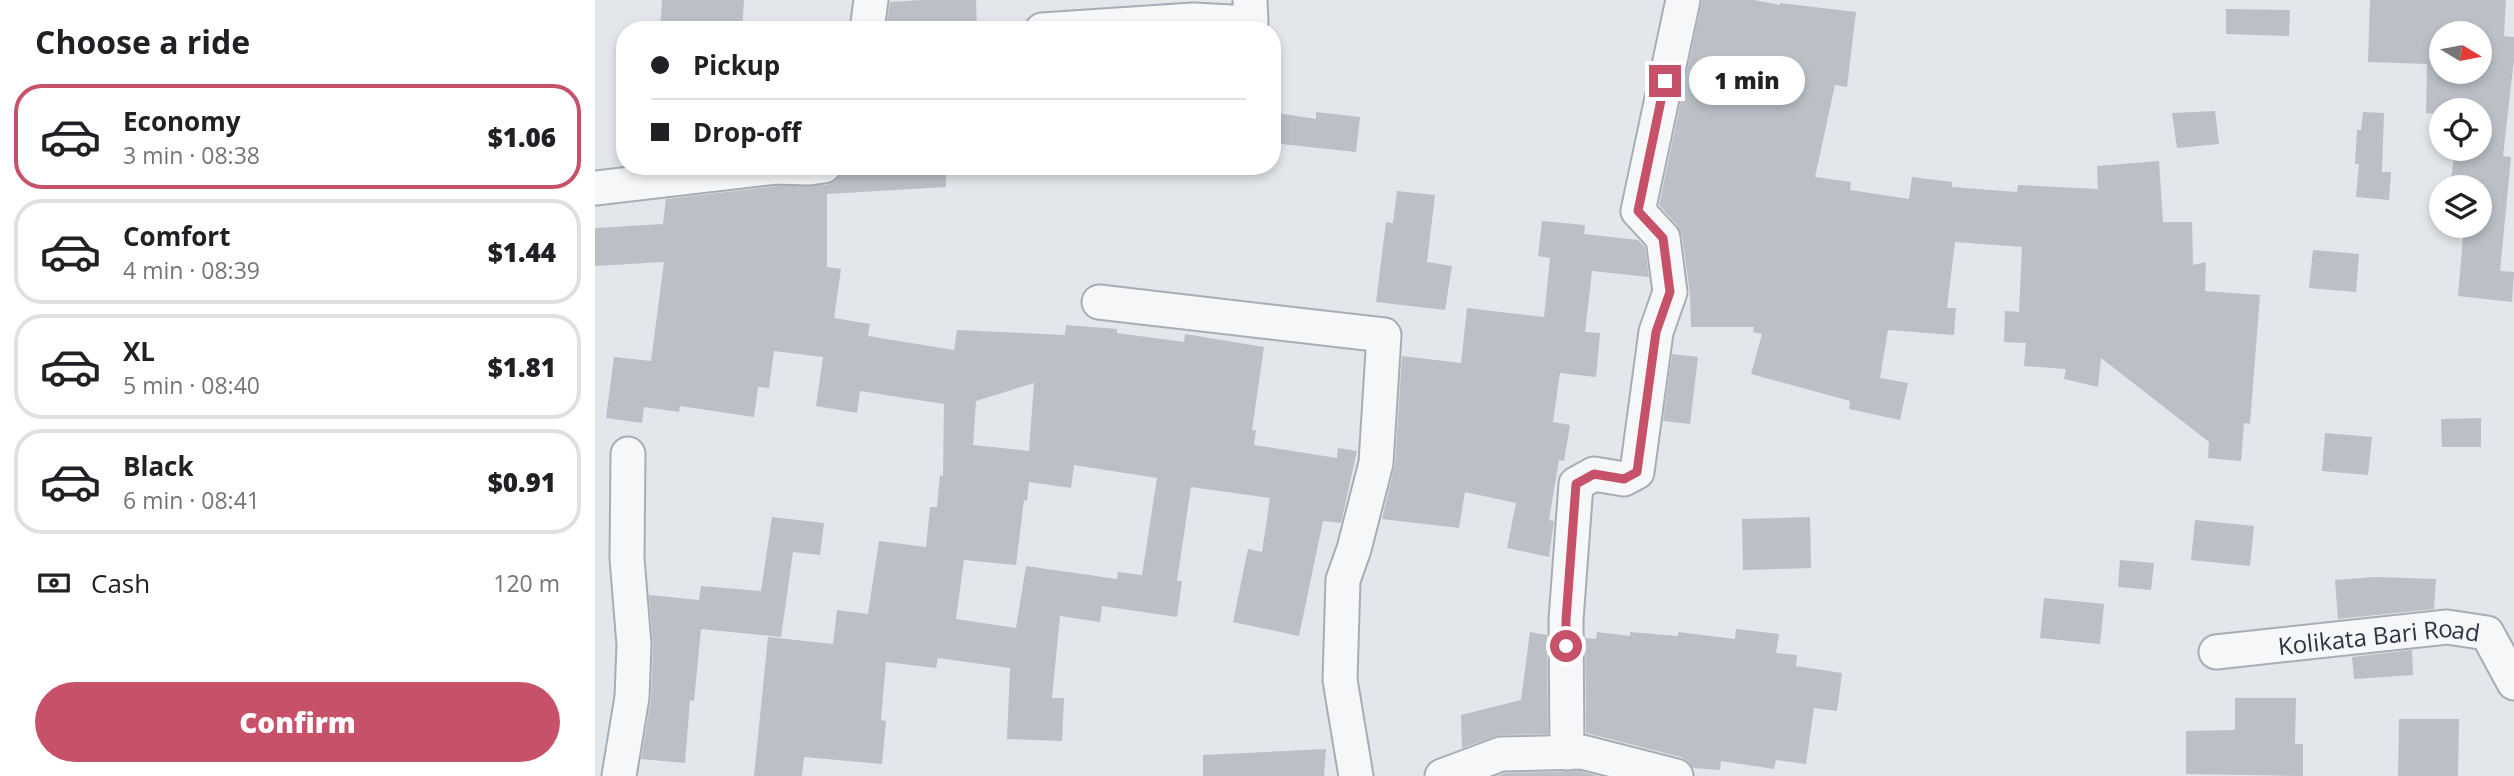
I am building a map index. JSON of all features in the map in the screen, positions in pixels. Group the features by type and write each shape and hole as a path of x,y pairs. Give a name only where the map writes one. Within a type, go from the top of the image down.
{"street":[{"path":"868,21 871,0"},
{"path":"1251,0 1251,21"},
{"path":"1567,752 1566,620 1576,484 1594,474 1624,479 1637,472 1656,332 1670,292 1663,238 1638,211 1683,0"},
{"path":"1166,21 1222,21"},
{"path":"595,188 707,175"},
{"path":"1099,302 1384,335 1376,463 1354,549 1343,580 1340,680 1356,776"},
{"path":"619,776 632,697 634,645 627,558 628,454"},
{"name":"Kolikata Bari Road","path":"2216,652 2447,627 2487,633 2514,683"},
{"path":"1442,776 1501,754 1567,752 1582,752 1676,776"}],"building":[{"path":"662,0 744,0 743,21 661,21"},
{"path":"976,0 977,21 887,21 890,2"},
{"path":"1702,0 1754,0 1856,12 1847,87 1835,85 1815,177 1851,182 1850,190 1909,199 1912,177 1952,182 1952,187 2017,192 2018,185 2098,189 2097,166 2159,161 2163,222 2192,222 2193,265 2206,262 2205,291 2260,295 2250,424 2244,423 2241,461 2208,458 2209,442 2101,358 2098,387 2064,379 2066,369 2024,366 2026,343 2004,342 2005,311 2019,312 2022,247 1955,242 1947,308 1956,308 1954,335 1888,330 1880,378 1908,383 1900,420 1849,409 1850,401 1751,374 1762,334 1753,332 1754,327 1691,327 1690,294 1682,236 1677,225 1659,205"},
{"path":"2370,0 2506,0 2504,36 2514,37 2514,59 2503,156 2511,157 2500,271 2514,272 2512,302 2458,296 2463,238 2492,238 2492,175 2452,175 2453,161 2492,161 2492,98 2429,98 2429,113 2426,113 2427,64 2368,62"},
{"path":"2226,9 2290,10 2289,36 2226,34"},
{"path":"2215,111 2219,144 2177,148 2172,113"},
{"path":"1316,112 1360,117 1356,152 1281,144 1281,114 1316,119"},
{"path":"2363,112 2384,113 2382,172 2391,172 2389,200 2356,197 2359,164 2355,164 2357,130 2361,130"},
{"path":"840,175 946,175 946,187 827,194 827,267 841,269 834,318 870,324 868,336 954,350 957,330 1065,335 1066,325 1117,329 1117,333 1184,342 1185,334 1264,347 1252,430 1256,430 1254,445 1337,458 1338,448 1357,451 1341,523 1323,521 1299,636 1233,622 1248,549 1262,552 1270,498 1191,487 1177,581 1182,581 1177,617 1102,606 1100,622 1060,616 1052,698 1064,698 1062,741 1007,739 1010,668 938,658 936,668 886,662 881,720 886,721 882,764 804,757 802,776 754,776 768,637 833,644 837,610 868,614 879,541 926,547 930,507 937,507 940,475 943,476 944,404 860,391 857,413 816,406 823,357 774,351 769,388 758,387 754,417 680,406 679,412 644,407 642,423 606,418 614,357 651,361 664,262 595,266 595,228 663,224 666,199 777,186 827,185 836,181","holes":["1034,383 1029,451 973,445 976,401","1074,465 1157,478 1142,575 1118,572 1117,579 1026,566 1016,628 956,619 964,560 1016,565 1024,500 1027,501 1029,482 1071,488"]},
{"path":"1397,191 1435,195 1427,262 1452,266 1445,310 1376,302 1386,222 1393,223"},
{"path":"1542,221 1585,225 1584,234 1638,240 1645,247 1649,277 1592,271 1585,332 1600,333 1596,377 1560,373 1553,422 1570,425 1564,461 1559,460 1549,520 1554,521 1549,557 1507,548 1516,503 1465,492 1459,528 1382,519 1395,464 1402,356 1461,363 1467,308 1544,317 1550,258 1538,256"},
{"path":"2313,250 2359,254 2356,292 2309,288"},
{"path":"1672,354 1698,357 1690,424 1663,421"},
{"path":"2481,418 2481,447 2442,447 2441,419"},
{"path":"2325,433 2372,437 2368,475 2322,471"},
{"path":"772,517 824,523 820,555 793,552 781,637 701,629 694,701 690,700 685,763 641,759 651,698 653,646 649,595 699,600 701,586 761,591"},
{"path":"1810,517 1811,568 1743,570 1742,519"},
{"path":"2195,520 2254,526 2250,566 2191,560"},
{"path":"2120,560 2154,563 2151,590 2118,587"},
{"path":"2375,577 2436,579 2434,609 2338,619 2335,580"},
{"path":"2044,598 2104,604 2100,644 2040,638"},
{"path":"1736,629 1779,634 1776,653 1797,655 1796,666 1842,673 1837,711 1814,708 1806,764 1776,760 1774,769 1721,761 1720,770 1693,768 1681,757 1586,733 1585,638 1596,639 1597,632 1630,636 1630,632 1678,636 1678,632 1735,639"},
{"path":"1530,632 1547,635 1548,734 1500,735 1462,748 1461,715 1521,700"},
{"path":"2412,650 2413,675 2354,679 2352,657"},
{"path":"2235,698 2296,698 2295,744 2303,744 2303,776 2186,774 2186,731 2235,730"},
{"path":"2399,719 2459,719 2458,776 2398,776"},
{"path":"1326,749 1324,776 1203,776 1203,755"},
{"path":"1580,771 1598,776 1497,776 1505,773"}],"route":[{"path":"1566,646 1576,484 1594,474 1624,479 1637,472 1656,332 1670,292 1663,238 1638,211 1665,81"}]}
